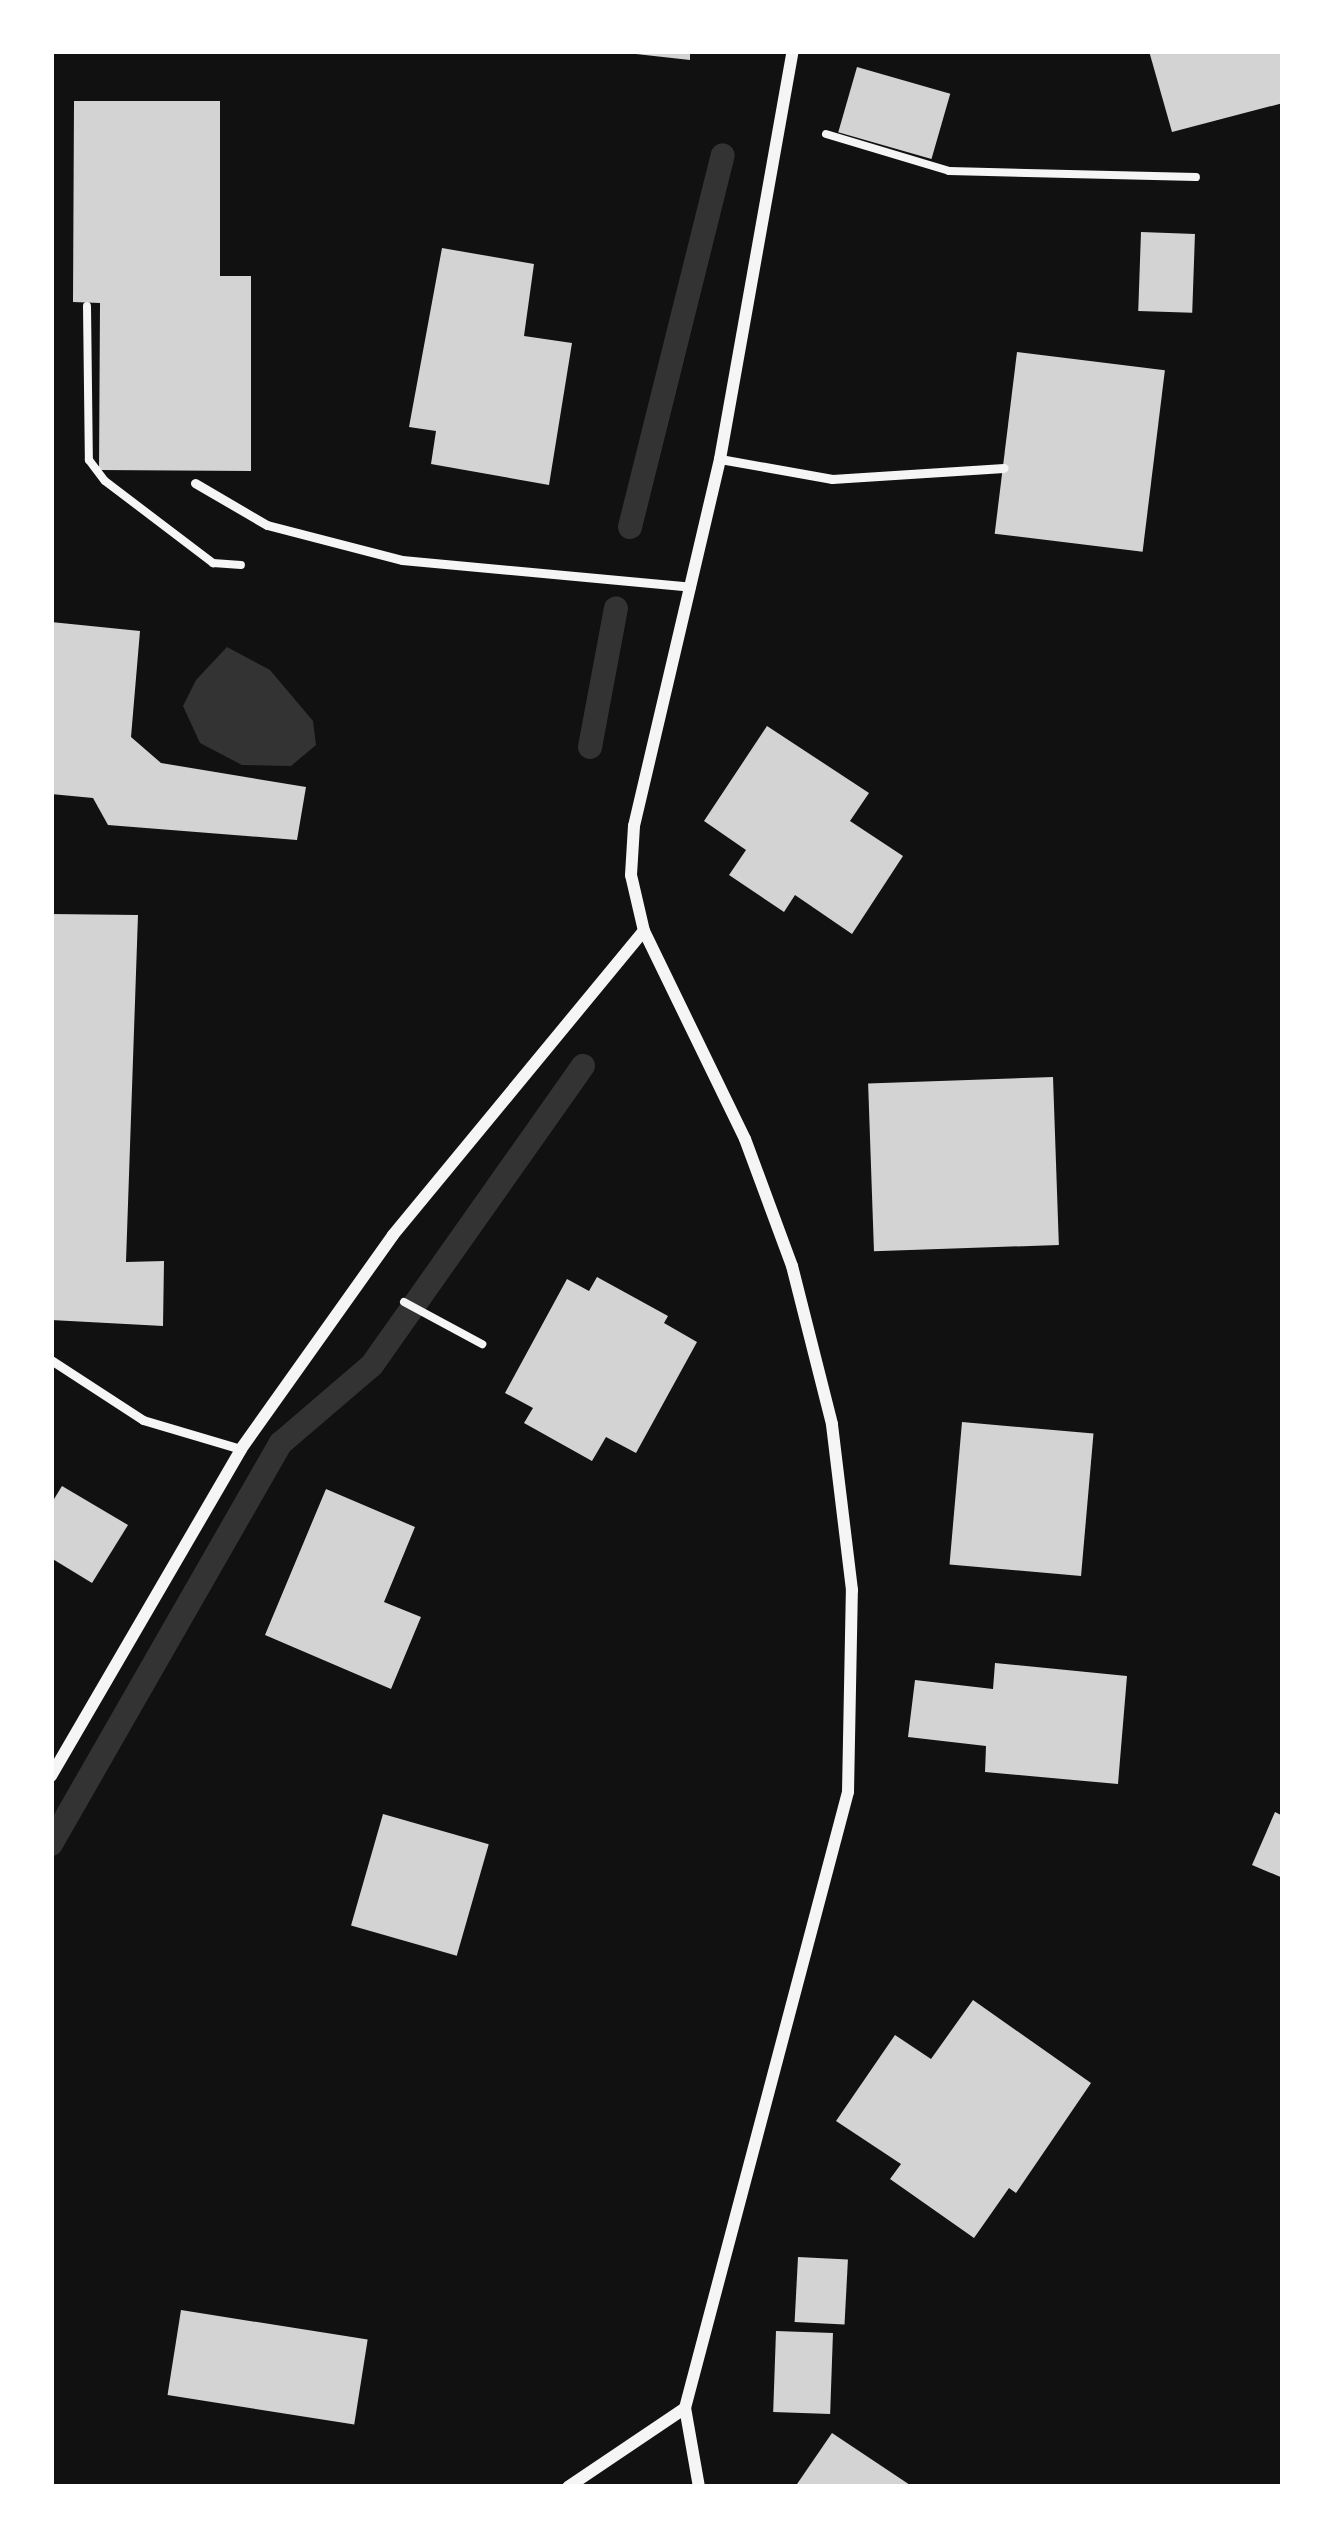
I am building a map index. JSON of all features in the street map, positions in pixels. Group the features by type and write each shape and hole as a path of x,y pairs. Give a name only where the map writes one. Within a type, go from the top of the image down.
{"street":[{"path":"699,2487 685,2408 848,1792 852,1590 832,1424 792,1266 745,1139 644,931 632,875 634,826 720,459 794,51"},
{"path":"51,1776 241,1449 393,1235 644,931"},
{"path":"568,2487 685,2408"}],"lane":[{"path":"720,459 832,479 1004,468"},
{"path":"195,483 267,525 402,560 691,587"},
{"path":"51,1360 143,1420 241,1449"}],"path":[{"path":"784,121 949,171 1196,178"},
{"path":"407,1301 482,1344"}],"shaded area":[{"path":"227,647 270,670 313,721 316,745 291,766 242,765 200,743 183,706 196,680"}],"building":[{"path":"609,51 690,51 690,60"},
{"path":"1149,51 1283,51 1283,103 1172,132"},
{"path":"857,67 950,94 931,159 838,132"},
{"path":"74,101 220,101 220,276 251,276 251,471 99,470 100,303 73,302"},
{"path":"1141,232 1195,234 1192,313 1138,311"},
{"path":"442,248 534,264 524,336 572,343 549,485 431,464 436,431 409,427"},
{"path":"1017,352 1165,370 1143,552 995,534"},
{"path":"51,622 140,631 131,737 161,763 306,787 297,840 108,825 93,798 51,794"},
{"path":"767,726 869,793 850,821 903,856 852,934 795,895 784,912 729,875 746,850 704,821"},
{"path":"51,914 138,915 126,1262 164,1261 163,1326 51,1320"},
{"path":"1053,1077 1059,1245 874,1251 868,1083"},
{"path":"597,1277 668,1316 664,1323 697,1342 636,1453 606,1437 592,1461 524,1423 533,1408 505,1393 567,1279 589,1291"},
{"path":"962,1422 1093,1434 1081,1576 950,1564"},
{"path":"62,1486 128,1525 92,1583 51,1558 51,1504"},
{"path":"326,1489 415,1527 384,1602 421,1617 391,1689 265,1635"},
{"path":"995,1663 1127,1676 1118,1784 985,1772 986,1746 908,1737 915,1680 993,1689"},
{"path":"1275,1812 1283,1816 1283,1878 1252,1865"},
{"path":"383,1814 489,1844 457,1956 351,1926"},
{"path":"973,2000 1091,2083 1016,2193 1009,2188 974,2238 890,2179 901,2164 836,2121 895,2035 931,2059"},
{"path":"798,2257 848,2260 845,2325 795,2322"},
{"path":"181,2310 368,2340 354,2425 168,2395"},
{"path":"776,2331 833,2333 830,2414 773,2412"},
{"path":"832,2433 913,2487 795,2487"}],"waterway":[{"path":"630,527 723,155"},
{"path":"590,747 616,608"},
{"path":"51,1844 281,1443 372,1365 583,1066"}]}
